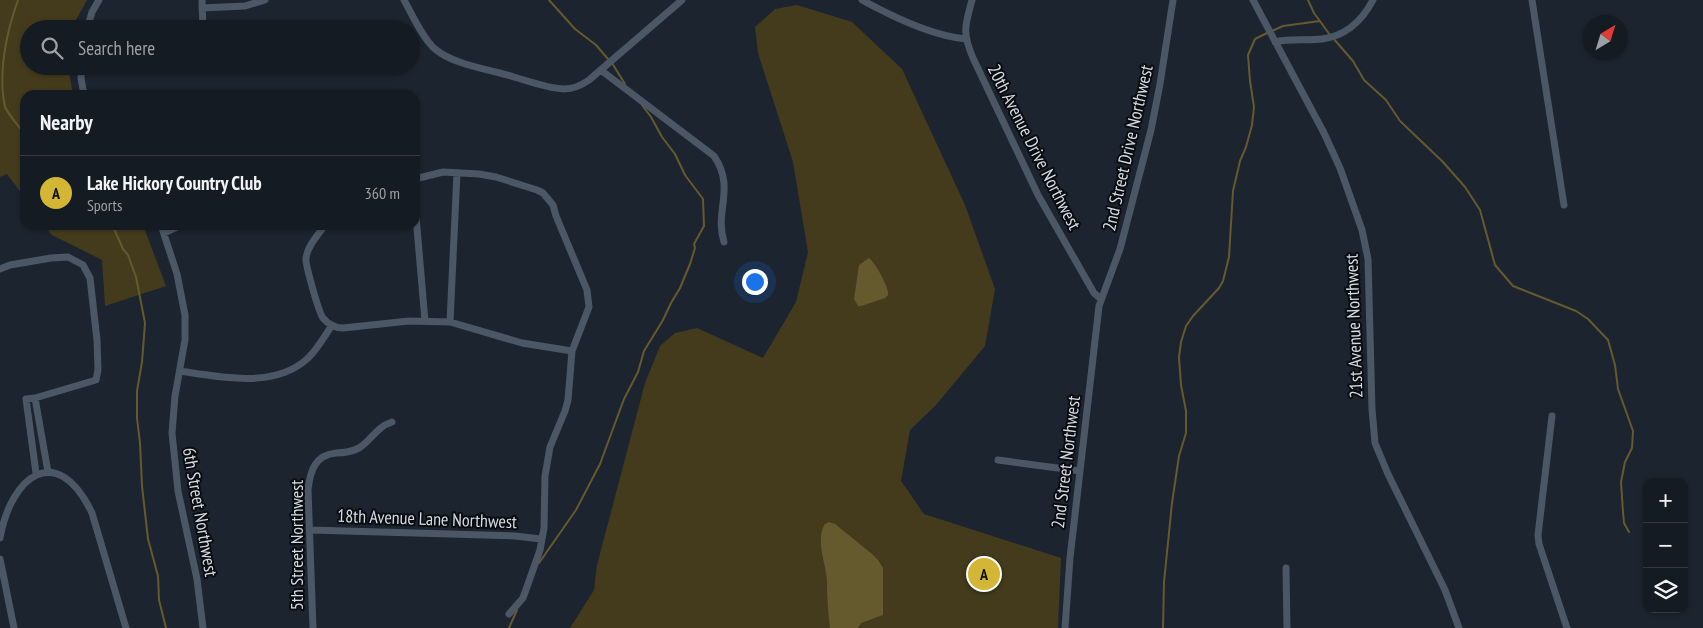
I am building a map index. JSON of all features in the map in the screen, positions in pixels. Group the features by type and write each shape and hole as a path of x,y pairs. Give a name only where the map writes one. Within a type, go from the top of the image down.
{"street":[{"path":"89,20 99,0"},
{"path":"203,20 202,4 245,6 265,0"},
{"path":"404,0 416,20"},
{"path":"420,26 433,48 450,58 543,85 566,89 583,84 602,70 682,0"},
{"path":"862,0 889,15 946,36 966,39"},
{"name":"20th Avenue Drive Northwest","path":"972,0 965,28 966,39 973,58 1038,195 1094,292 1101,300"},
{"name":"2nd Street Drive Northwest","path":"1101,300 1120,249 1151,130 1173,0"},
{"name":"21st Avenue Northwest","path":"1253,0 1324,133 1340,168 1362,230 1368,259 1372,409 1375,443 1384,468 1445,590 1459,628"},
{"path":"1275,42 1289,39 1322,39 1338,35 1358,23 1373,0"},
{"path":"1532,0 1564,205"},
{"path":"602,70 714,156 721,170 725,191 721,224 724,242"},
{"path":"81,75 83,90"},
{"path":"420,178 438,173 496,177 537,190 549,199 588,290 589,298 586,316 572,351 568,400 550,447 546,465 544,528 540,550 523,598 509,614"},
{"path":"450,322 457,173"},
{"name":"6th Street Northwest","path":"163,230 177,274 184,315 185,340 175,396 172,433 178,491 197,580 203,628"},
{"path":"164,233 170,230"},
{"path":"322,230 314,240 305,261 320,314 332,325 343,328 409,321 450,322 522,343 572,351"},
{"path":"417,230 425,322"},
{"path":"0,269 10,265 43,259 68,257 83,265 90,278 97,340 98,370 96,380 35,398 26,398 25,402 36,474"},
{"name":"2nd Street Northwest","path":"1065,628 1066,597 1101,300"},
{"path":"180,371 232,379 287,373 306,360 332,325"},
{"path":"35,398 48,472"},
{"path":"1552,416 1538,535 1539,544 1567,628"},
{"name":"5th Street Northwest","path":"312,628 311,530 308,490 310,474 317,461 329,454 344,453 360,447 380,427 392,422"},
{"path":"998,460 1080,472"},
{"path":"0,538 5,518 16,497 26,483 36,474 56,473 71,482 85,498 92,512 126,628"},
{"name":"18th Avenue Lane Northwest","path":"311,530 515,536 541,539"},
{"path":"0,559 2,586 14,628"},
{"path":"1286,568 1287,628"}],"shaded area":[{"path":"0,0 87,0 76,20 20,20 20,75 70,75 72,90 20,90 20,191 7,174 0,177"},
{"path":"797,5 852,22 902,69 965,205 995,289 985,346 936,405 910,430 901,481 924,514 1061,558 1058,628 570,628 594,590 597,565 645,383 660,346 675,333 697,328 763,358 796,302 808,252 793,162 758,53 755,27 775,9"},
{"path":"48,230 145,230 166,286 105,306 102,260 52,235"},
{"path":"869,258 887,287 888,295 885,298 858,306 854,299 859,265"},
{"path":"829,522 835,524 872,554 883,568 883,615 861,623 858,628 830,628 827,581 821,544 822,530 825,524"}],"waterway":[{"path":"18,0 5,47 2,83 5,107 20,128"},
{"path":"549,0 575,29 596,45 608,59"},
{"path":"1308,0 1314,13 1330,35"},
{"path":"1272,31 1283,26 1320,21"},
{"path":"1163,628 1164,582 1172,503 1179,456 1186,433 1186,411 1181,385 1179,357 1181,342 1186,326 1223,281 1229,257 1233,191 1240,161 1252,125 1254,107 1248,55 1255,39 1267,33"},
{"path":"1333,38 1353,61 1364,80 1386,100 1400,121 1443,162 1465,187 1480,210 1495,265 1513,286 1576,311 1588,319 1608,340 1615,365 1618,389 1633,431 1632,448 1625,462 1621,482 1624,523 1629,532"},
{"path":"612,63 625,84"},
{"path":"539,563 576,510 600,464 624,399 638,372 644,351 680,288 690,264 695,248 694,244 704,226 703,199 685,175 675,154 642,105"},
{"path":"114,230 123,249 128,255 136,277 145,323 142,362 137,391 137,418 148,539 158,576 159,600 166,628"},
{"path":"509,628 517,610"}],"place":[{"name":"Lake Hickory Country Club","path":"984,574"}]}
